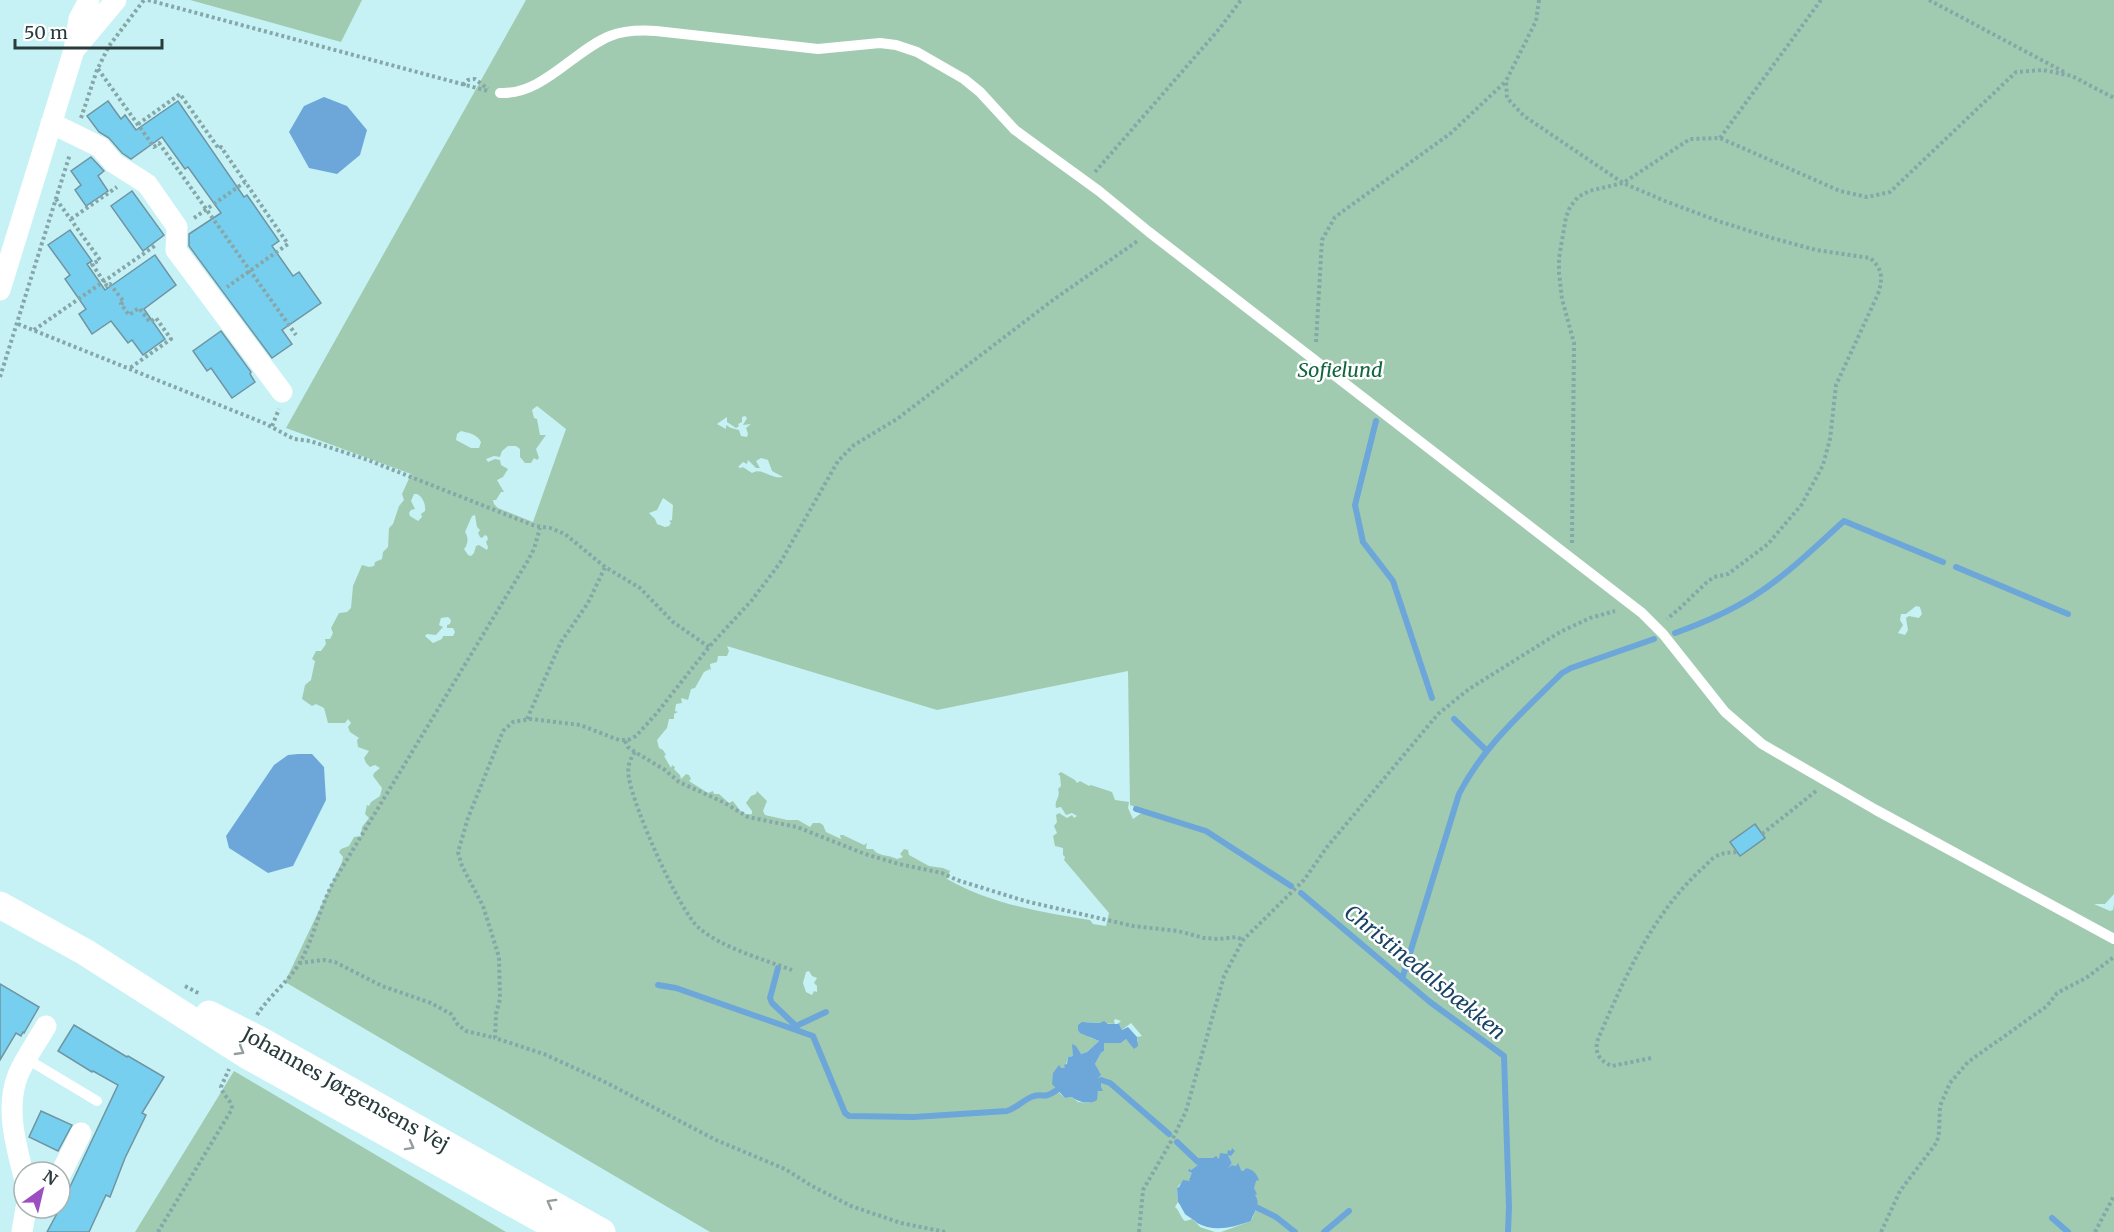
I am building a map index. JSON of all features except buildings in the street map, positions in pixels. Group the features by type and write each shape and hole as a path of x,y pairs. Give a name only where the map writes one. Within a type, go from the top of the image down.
{"street":[{"path":"0,290 74,50 79,19 89,0"},
{"path":"74,50 116,0"},
{"path":"51,123 100,147 114,163 147,184 177,227 176,250 282,392"},
{"name":"Johannes Jørgensens Vej","path":"0,905 84,952 254,1036 602,1232"},
{"name":"Johannes Jørgensens Vej","path":"84,952 248,1056 564,1232"},
{"path":"20,1160 13,1124 12,1100 18,1075 46,1026"},
{"path":"68,1160 81,1133"}],"lane":[{"path":"500,93 524,89 612,34 631,31 656,31 818,49 866,43 896,45 917,52 964,78 1015,130 1087,182 1627,601 1656,626 1714,700 1762,744 1824,781 2114,939"},
{"path":"27,1059 97,1101"}],"path":[{"path":"0,376 98,68 109,46 146,0 468,87"},
{"path":"1087,182 1220,28 1241,0"},
{"path":"1314,360 1322,240 1335,217 1452,134 1506,81 1536,21 1539,0"},
{"path":"1720,138 1821,0"},
{"path":"1929,0 2114,98"},
{"path":"98,68 154,147 159,142 296,335"},
{"path":"1572,558 1574,343 1559,286 1559,258 1566,217 1570,207 1578,198 1597,188 1623,183 1690,139 1720,138 1840,191 1868,197 1890,192 2016,72 2043,70 2072,76"},
{"path":"463,85 470,79 480,82"},
{"path":"1506,81 1507,98 1524,116 1623,183 1731,225 1816,250 1870,258 1881,272 1882,282 1838,378 1830,439 1823,465 1802,504 1768,544 1728,574 1714,577 1707,582 1680,609 1656,626"},
{"path":"138,124 180,94 288,243 212,298"},
{"path":"71,219 134,176"},
{"path":"34,330 245,182"},
{"path":"56,198 99,260 92,264 107,286 110,284 124,302 121,304 129,315 139,308 150,322 156,318 171,339 130,368"},
{"path":"495,1038 496,1014 500,999 499,957 483,906 462,866 458,852 468,818 499,737 507,726 526,719 580,725 625,741 632,739 641,732 709,647 752,600 780,563 838,461 854,445 897,418 1053,300 1149,232"},
{"path":"18,324 272,426 294,439 310,441 368,460 540,528 560,531 605,567 640,588 673,622 709,647"},
{"path":"272,426 276,417"},
{"path":"255,1020 265,1004 299,963 333,881 527,562 534,549 540,528"},
{"path":"526,719 561,642 588,603 605,567"},
{"path":"1139,1232 1143,1190 1186,1111 1224,976 1243,940 1304,880 1327,847 1438,714 1469,689 1560,632 1590,618 1612,612 1627,601"},
{"path":"625,741 628,747 688,787 723,802 748,817 790,825 880,859 942,873 957,880 1025,901 1134,926 1178,931 1204,938 1237,937 1243,940"},
{"path":"635,752 630,760 628,771 633,793 659,857 689,917 699,928 714,938 792,970"},
{"path":"1764,832 1805,801 1824,781"},
{"path":"1651,1058 1612,1066 1606,1064 1596,1050 1598,1039 1631,963 1672,900 1692,876 1712,859 1725,852 1737,852"},
{"path":"1881,1232 1900,1191 1937,1142 1940,1132 1940,1107 1950,1083 1958,1072 1968,1062 2047,1006 2057,993 2086,978 2114,957"},
{"path":"299,963 324,960 335,962 382,986 431,1003 451,1014 458,1025 466,1031 544,1054 604,1082 716,1140 785,1169 851,1206 901,1223 945,1232"},
{"path":"158,1232 232,1109 231,1102 223,1094 221,1087 232,1063"},
{"path":"2095,1232 2114,1196"}],"green space":[{"path":"190,0 362,0 341,42"},
{"name":"Sofielund","path":"526,0 2114,0 2114,894 2105,904 2094,904 2110,911 2113,910 2114,904 2114,1232 1221,1232 1251,1221 1257,1208 1254,1172 1246,1168 1243,1171 1233,1165 1228,1168 1232,1163 1228,1155 1231,1151 1218,1160 1200,1160 1197,1164 1199,1165 1191,1170 1189,1168 1188,1171 1193,1173 1189,1178 1191,1181 1180,1184 1177,1188 1178,1202 1175,1207 1183,1219 1185,1221 1193,1219 1200,1227 1215,1232 710,1232 285,982 342,862 343,857 339,852 349,846 354,837 361,836 362,827 369,818 365,814 367,805 369,806 380,796 382,788 373,776 380,768 375,765 370,767 366,763 364,758 369,751 358,747 359,738 350,732 348,727 351,723 348,719 345,723 328,723 324,708 316,704 312,706 302,699 305,685 311,680 315,661 312,659 316,651 321,651 326,644 325,639 330,639 333,633 331,628 339,613 347,612 351,608 353,586 362,565 374,566 375,562 382,559 383,552 388,547 389,528 404,500 402,494 411,474 286,428","holes":["537,406 566,429 533,522 498,508 494,504 493,500 504,492 497,480 503,477 508,469 501,465 500,460 495,459 488,462 486,459 494,456 500,457 502,451 508,446 516,446 520,449 520,457 525,463 531,463 534,458 537,460 539,458 536,449 546,435 540,435 537,419 534,418 532,410","745,416 747,418 743,425 751,424 746,428 747,437 741,436 739,430 726,425 726,429 717,424 727,417 727,422 736,428 742,422 742,417","461,431 470,433 481,442 479,448 471,448 456,440 457,434","761,458 768,460 772,471 783,477 759,471 752,473 743,467 738,467 743,462 747,464 748,460 756,468 760,468 756,461","414,494 417,494 424,501 425,511 418,521 410,516 411,510 415,509 411,501","663,498 673,505 672,520 669,521 671,523 669,526 657,524 649,513 657,510","475,515 480,537 487,536 487,550 479,545 476,546 471,556 468,555 464,549 467,541 466,534 472,516","1916,606 1920,607 1922,614 1919,618 1909,616 1906,618 1908,630 1905,635 1898,633 1903,625 1900,620 1901,614 1906,614","448,617 451,620 447,628 453,628 455,632 453,636 443,636 442,639 433,643 425,636 427,634 436,635 443,627 439,625 441,618","727,646 937,710 1128,671 1130,805 1149,813 1140,814 1133,819 1128,808 1129,802 1115,800 1112,792 1089,786 1080,781 1077,783 1061,772 1058,774 1061,786 1058,789 1056,808 1061,807 1066,815 1072,813 1077,816 1074,818 1072,815 1067,818 1059,813 1056,815 1057,822 1054,826 1057,833 1053,836 1055,846 1063,848 1064,860 1109,913 1106,926 1093,924 1090,920 1016,906 981,895 947,879 950,871 929,866 909,855 908,850 904,849 900,854 903,857 897,859 873,849 867,849 867,843 864,845 843,835 840,835 841,839 826,832 820,823 813,823 810,827 798,820 765,815 763,811 767,801 757,791 746,803 752,814 745,814 733,801 729,803 719,794 714,794 713,791 708,793 689,781 691,779 689,775 686,774 681,779 675,767 672,765 671,768 657,740 667,728 669,719 674,719 674,714 678,712 675,711 676,704 682,703 681,698 688,700 691,689 695,688 704,672 710,669 711,671 710,664 717,662 718,656 727,656 729,651","809,971 817,978 814,983 817,986 817,992 814,991 812,995 806,992 803,983 806,972","1115,1019 1121,1021 1117,1024 1122,1030 1131,1023 1142,1036 1137,1037 1138,1042 1129,1042 1126,1039 1121,1043 1103,1043 1104,1051 1095,1064 1099,1080 1101,1080 1100,1087 1089,1103 1078,1102 1072,1097 1065,1098 1055,1089 1059,1066 1065,1069 1068,1057 1073,1056 1077,1050 1081,1054 1087,1052 1099,1041 1089,1037 1086,1022 1115,1024"]},
{"path":"234,1071 506,1232 135,1232"}],"water":[{"path":"324,97 347,106 367,130 360,155 337,174 309,168 289,132 304,106"},
{"path":"312,754 324,767 326,800 293,866 268,873 229,848 226,836 274,765 288,755"},
{"path":"1104,1021 1108,1024 1119,1024 1122,1030 1128,1027 1137,1037 1138,1046 1134,1049 1126,1039 1121,1043 1104,1043 1104,1051 1095,1064 1101,1075 1098,1078 1101,1080 1103,1091 1098,1091 1097,1100 1088,1103 1072,1097 1065,1098 1052,1084 1053,1073 1059,1065 1065,1068 1068,1057 1073,1056 1072,1044 1081,1054 1087,1052 1099,1041 1080,1033 1078,1025 1082,1022 1100,1023"},
{"path":"1232,1148 1235,1151 1231,1156 1228,1155 1232,1163 1228,1168 1238,1163 1241,1170 1246,1168 1251,1170 1259,1180 1256,1181 1254,1188 1258,1202 1256,1209 1251,1221 1223,1228 1203,1226 1185,1214 1178,1202 1177,1188 1183,1180 1190,1181 1192,1173 1188,1171 1189,1168 1191,1170 1198,1165 1195,1164 1199,1158 1216,1156 1219,1159 1220,1153 1227,1154"}],"waterway":[{"path":"1376,421 1355,505 1363,542 1393,581 1432,698"},
{"path":"1675,633 1716,617 1754,596 1789,570 1844,521 1943,562"},
{"path":"1956,567 2068,614"},
{"path":"1402,979 1459,794 1480,760 1506,729 1562,673 1654,639"},
{"path":"1454,719 1486,750"},
{"name":"Christinedalsbækken","path":"1136,809 1206,831 1291,886"},
{"name":"Christinedalsbækken","path":"1301,893 1430,1002 1504,1056 1508,1232"},
{"path":"778,968 770,998 772,1003 795,1025"},
{"path":"658,985 676,988 813,1036 845,1113 849,1116 914,1117 1007,1111 1030,1097 1046,1096 1057,1090"},
{"path":"794,1027 826,1012"},
{"path":"1101,1080 1110,1083 1169,1134"},
{"path":"1177,1142 1197,1161"},
{"path":"1258,1208 1276,1217 1295,1232"},
{"path":"1324,1232 1349,1211"},
{"path":"2052,1218 2068,1232"}]}
